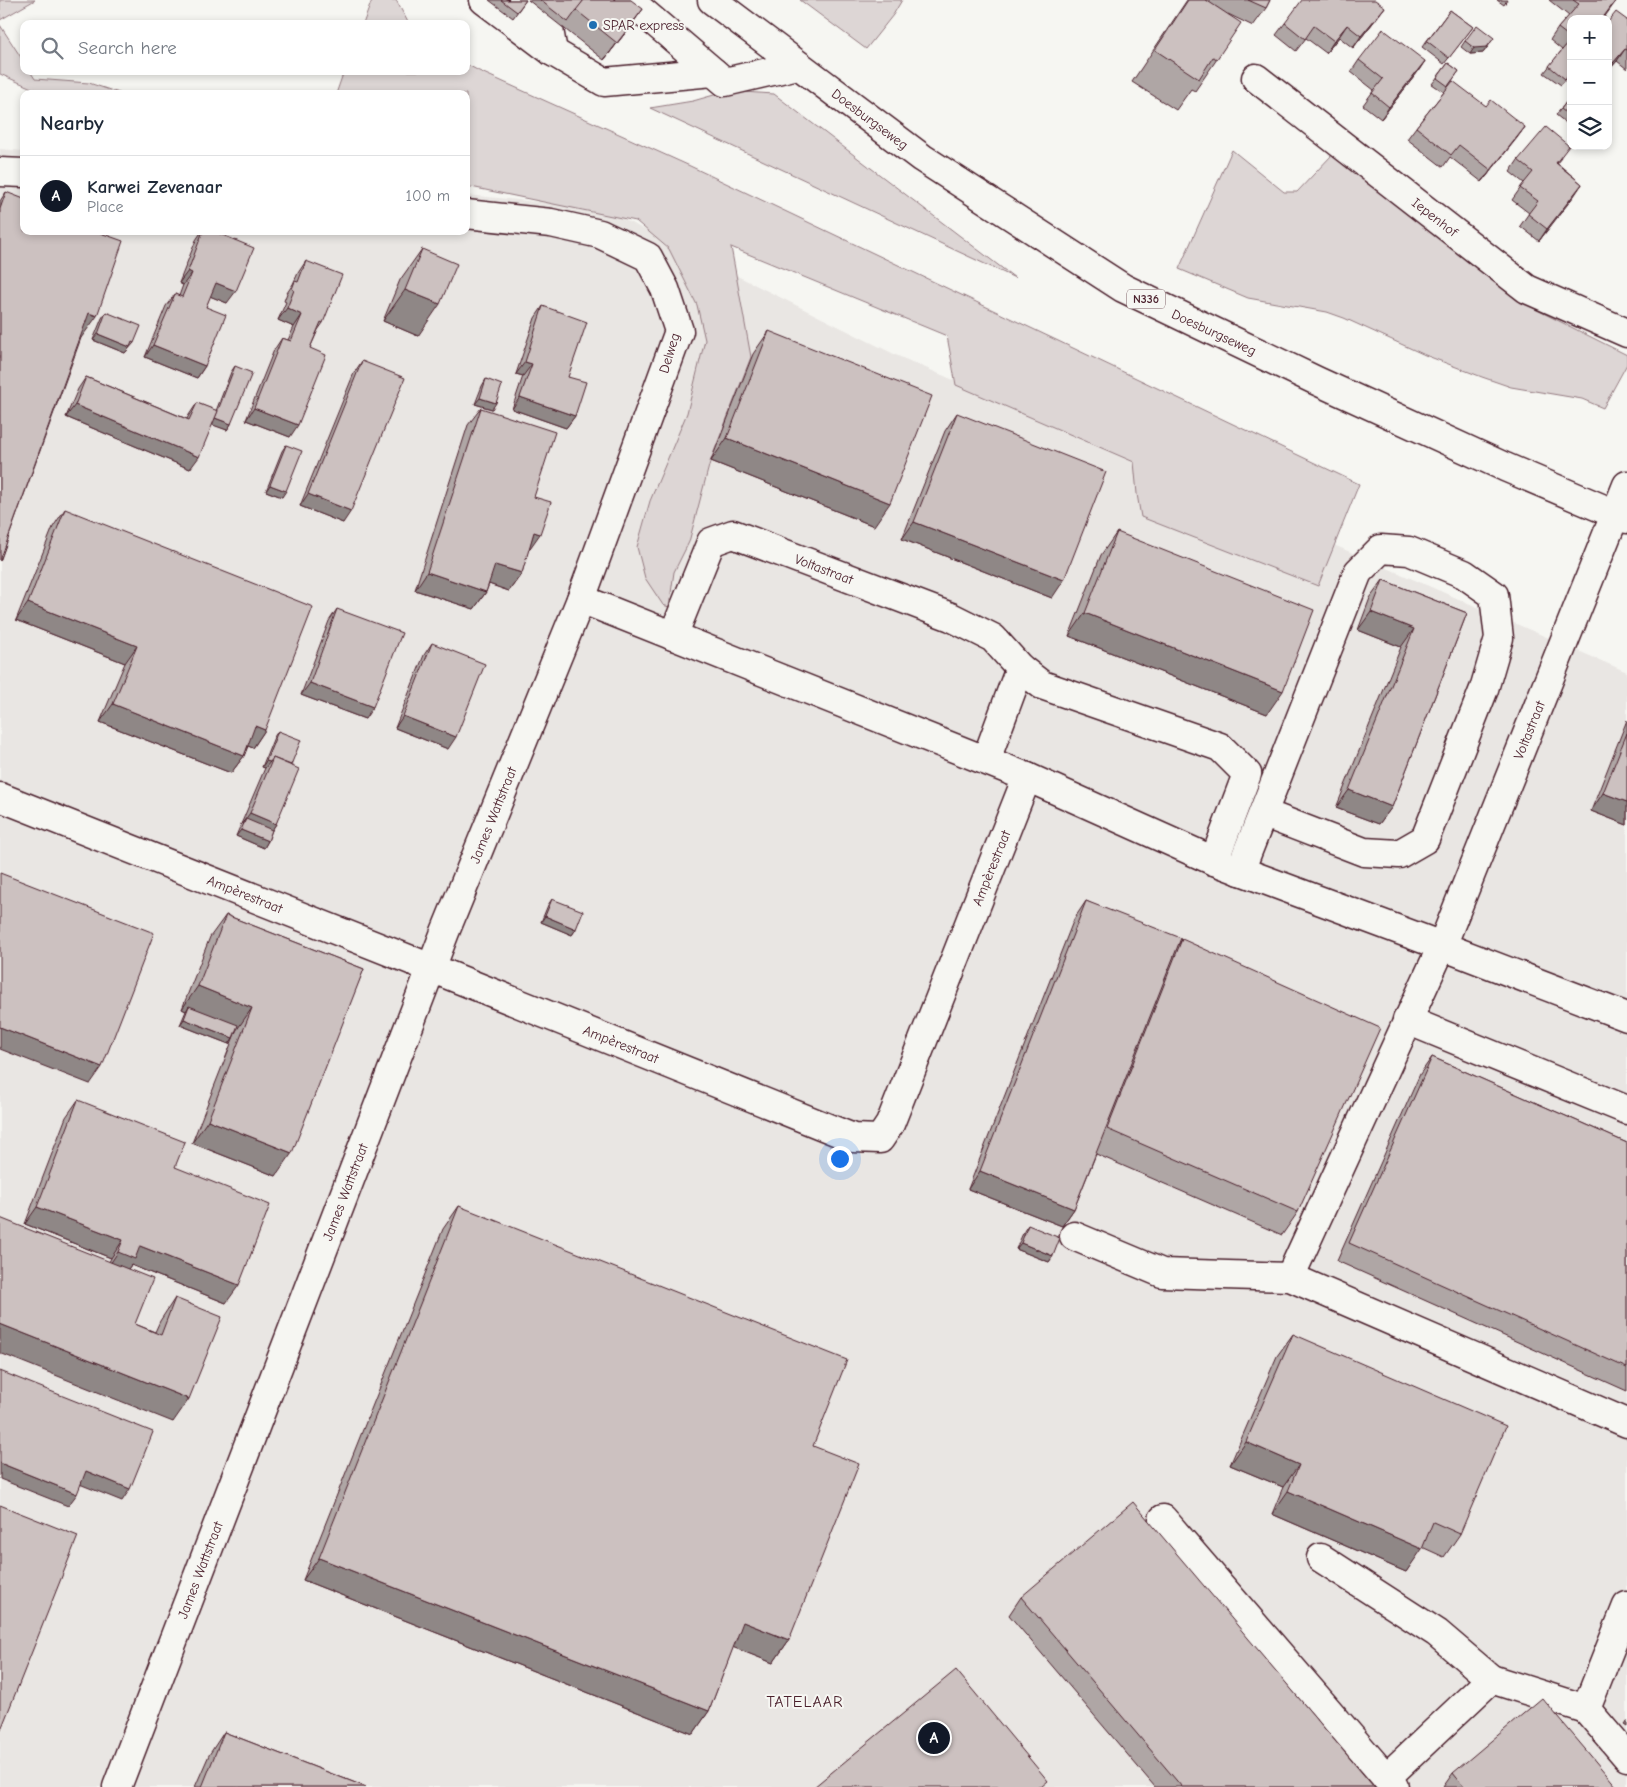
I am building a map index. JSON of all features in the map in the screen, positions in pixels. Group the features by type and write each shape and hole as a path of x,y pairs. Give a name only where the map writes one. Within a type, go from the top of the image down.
{"street":[{"path":"484,0 553,52 604,82 713,72"},
{"path":"523,0 547,18 553,52"},
{"path":"629,0 725,82 798,65"},
{"name":"Doesburgseweg","path":"712,0 922,158 1123,288 1308,377 1505,467 1622,517"},
{"name":"Iepenhof","path":"1256,78 1527,289 1627,333"},
{"path":"0,172 20,173"},
{"name":"Delweg","path":"470,214 551,223 600,234 648,257 666,288 679,331 581,600"},
{"name":"Voltastraat","path":"1290,1277 1442,946 1622,517 1627,485"},
{"name":"Voltastraat","path":"673,636 712,542 733,534 951,617 993,638 1020,668 1042,685 1220,747 1247,774 1214,861"},
{"path":"1240,871 1358,572 1381,549 1408,551 1464,574 1494,596 1499,638 1484,689 1425,839 1399,854 1364,852 1263,813"},
{"path":"581,600 986,760 1214,861 1627,1017"},
{"name":"James Wattstraat","path":"117,1787 431,968 581,600"},
{"path":"986,760 1020,668"},
{"name":"Ampèrestraat","path":"0,797 853,1138 880,1139 890,1124 1027,777"},
{"path":"1407,1020 1627,1110"},
{"path":"1074,1236 1162,1273 1290,1277 1627,1423"},
{"path":"1163,1519 1390,1782 1491,1679"},
{"path":"1321,1558 1437,1633 1491,1679 1586,1709 1627,1756"},
{"path":"1586,1709 1627,1606"}],"shaded area":[{"path":"0,0 35,0 0,20"},
{"path":"372,0 396,0 407,20 364,20"},
{"path":"800,0 902,0 893,15 866,49"},
{"path":"0,25 20,56 20,75 32,75 35,79 89,83 110,90 36,90 0,74"},
{"path":"470,66 690,166 1359,484 1318,586 1141,517 1134,462 956,385 947,336 731,247 751,357 710,462 689,542 674,572 669,607 663,605 645,578 637,547 650,501 687,413 705,340 697,305 669,249 636,221 470,187 470,90 337,90 343,75 470,75"},
{"path":"728,91 774,94 1015,278 650,108 693,101"},
{"path":"0,149 20,151 20,235 470,235 470,195 601,208 898,356 1627,672 1627,1787 0,1787"},
{"path":"1232,150 1284,192 1297,192 1332,155 1344,157 1535,309 1627,355 1627,364 1603,408 1582,399 1511,387 1425,355 1344,318 1327,312 1248,298 1179,269"}],"building":[{"path":"501,0 526,0 517,12"},
{"path":"540,0 584,0 568,22"},
{"path":"584,0 631,0 643,9 617,43 576,10"},
{"path":"1188,0 1206,0 1241,23 1217,59 1213,57 1199,79 1155,50"},
{"path":"1248,0 1270,0 1266,8"},
{"path":"1302,0 1375,0 1385,7 1361,36 1347,25 1334,41 1314,26 1305,39 1285,23"},
{"path":"1573,0 1616,0 1605,15 1569,15 1579,4"},
{"path":"1450,10 1473,27 1449,58 1427,41"},
{"path":"1616,12 1627,20 1627,50 1625,49 1613,63 1612,62 1612,17"},
{"path":"1567,18 1567,35 1558,28"},
{"path":"1477,25 1494,38 1487,47 1474,48 1465,41"},
{"path":"1383,29 1425,61 1389,107 1372,93 1383,79 1359,60"},
{"path":"1567,44 1567,77 1565,79 1549,66"},
{"path":"1448,63 1459,71 1448,86 1437,78"},
{"path":"1453,81 1486,106 1491,100 1525,127 1491,170 1459,145 1451,155 1416,127"},
{"path":"1567,101 1567,114 1561,109"},
{"path":"1546,127 1567,144 1567,149 1556,163 1582,184 1547,229 1528,214 1538,201 1520,188 1533,172 1518,160"},
{"path":"6,192 20,197 20,235 106,235 123,241 97,316 89,313 0,561 0,209"},
{"path":"202,235 223,235 254,248 236,291 216,283 206,307 226,315 205,366 153,345 175,294 182,297 192,273 188,271"},
{"path":"422,249 457,264 440,304 405,290"},
{"path":"306,261 342,275 323,323 321,322 310,348 326,355 298,425 254,408 282,338 291,341 302,315 287,308 294,290 292,289 295,281 298,282"},
{"path":"543,306 587,322 568,377 586,382 575,416 520,397 532,364 525,362"},
{"path":"106,312 141,326 134,343 132,342 130,347 98,334"},
{"path":"769,331 932,396 890,503 727,438"},
{"path":"362,361 405,378 351,511 308,494"},
{"path":"235,366 252,373 231,424 215,418"},
{"path":"86,377 189,420 197,403 218,411 199,457 75,405"},
{"path":"486,379 502,385 496,403 480,398"},
{"path":"481,408 555,432 534,497 551,502 540,534 534,532 522,573 495,565 486,592 427,572"},
{"path":"957,413 1106,472 1064,580 914,522"},
{"path":"286,445 302,451 286,491 270,485"},
{"path":"65,509 313,607 265,730 255,726 244,756 113,704 137,646 28,603"},
{"path":"1117,532 1314,610 1283,691 1085,613"},
{"path":"1383,580 1467,613 1392,807 1349,790 1414,629 1371,612"},
{"path":"337,609 402,633 373,707 310,683"},
{"path":"432,643 485,664 456,737 403,716"},
{"path":"278,731 301,740 291,765 273,758 270,762 266,761"},
{"path":"1627,733 1627,802 1603,793"},
{"path":"273,758 299,769 276,824 250,813"},
{"path":"246,819 272,830 268,841 241,830"},
{"path":"0,873 154,933 102,1067 0,1027"},
{"path":"552,899 583,911 576,929 545,916"},
{"path":"1086,901 1181,938 1074,1209 980,1171"},
{"path":"226,915 364,969 292,1153 208,1120 252,1008 198,986"},
{"path":"1182,939 1380,1028 1298,1212 1107,1129"},
{"path":"189,1006 238,1025 233,1038 184,1019"},
{"path":"1432,1057 1627,1143 1627,1368 1349,1243"},
{"path":"78,1100 185,1142 175,1167 270,1205 239,1285 140,1246 135,1259 118,1252 123,1240 37,1207"},
{"path":"459,1206 847,1360 813,1446 859,1464 789,1640 743,1622 709,1711 319,1558"},
{"path":"0,1218 153,1279 135,1324 161,1335 175,1298 222,1317 189,1399 0,1324"},
{"path":"1028,1225 1060,1238 1053,1256 1021,1243"},
{"path":"1293,1334 1506,1426 1460,1534 1433,1522 1422,1549 1288,1491 1299,1465 1246,1442"},
{"path":"0,1371 153,1432 130,1489 86,1471 77,1494 0,1463"},
{"path":"1133,1502 1374,1787 1182,1787 1021,1597"},
{"path":"0,1505 78,1536 0,1732"},
{"path":"956,1670 1048,1781 1041,1787 814,1787"},
{"path":"1542,1698 1617,1787 1464,1787 1453,1773"},
{"path":"224,1732 366,1787 202,1787"}],"place":[{"name":"SPAR express","path":"593,25"},
{"name":"Karwei Zevenaar","path":"934,1738"}],"district":[{"name":"TATELAAR","path":"805,1701"}]}
